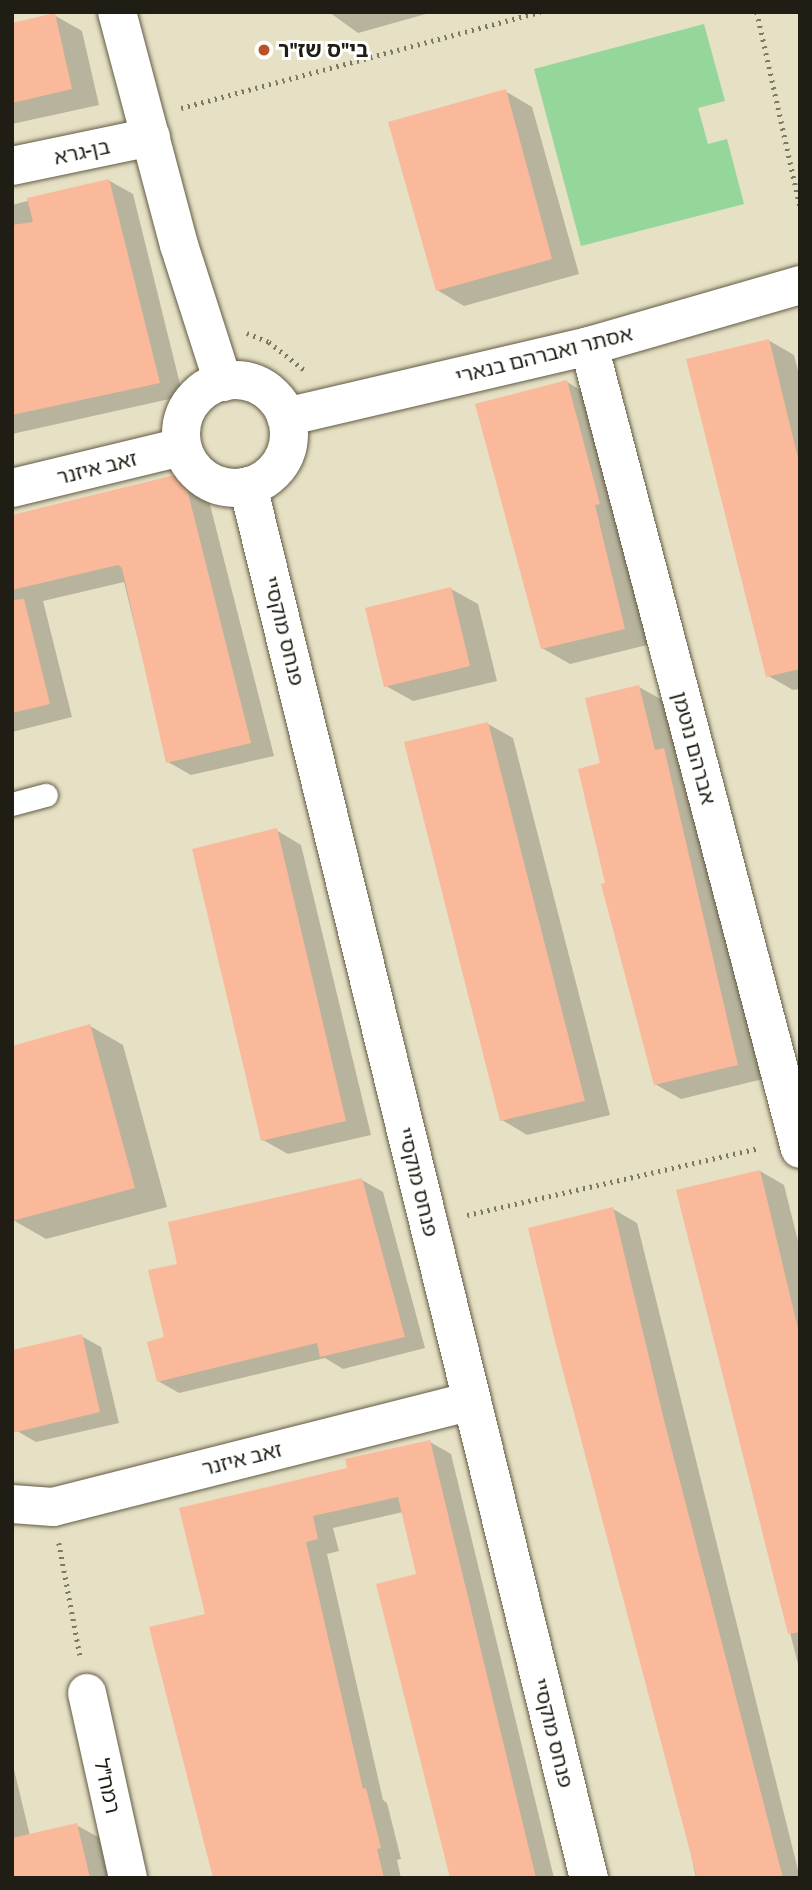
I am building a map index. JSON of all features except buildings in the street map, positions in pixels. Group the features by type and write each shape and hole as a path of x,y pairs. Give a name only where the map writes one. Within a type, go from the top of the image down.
{"street":[{"path":"117,12 223,382"},
{"name":"בן-גרא","path":"12,166 151,137"},
{"name":"אסתר ואברהם בנארי","path":"286,417 589,346 800,285"},
{"name":"אברהם נוטמן","path":"589,346 799,1144"},
{"path":"223,382 256,384 272,393 286,417 286,454 267,477 248,486 220,486 202,477 182,447 181,426 189,406 204,390 223,382"},
{"name":"זאב איזנר","path":"12,488 182,447"},
{"name":"פנחס מוקסיי","path":"248,486 589,1878"},
{"name":"זאב איזנר","path":"12,1504 53,1507 471,1401"},
{"name":"רמח\"ל","path":"87,1693 128,1878"}],"lane":[{"path":"12,804 46,795"}],"path":[{"path":"151,137 174,110 540,12"},
{"path":"757,12 800,206"},
{"path":"181,95 188,120"},
{"path":"236,328 269,342 312,377"},
{"path":"428,1224 799,1144"},
{"path":"53,1507 87,1693"}],"green space":[{"path":"704,24 725,101 698,108 708,144 727,139 744,204 581,246 534,69"}],"place":[{"name":"בי\"ס שז\"ר","path":"264,50"}]}
